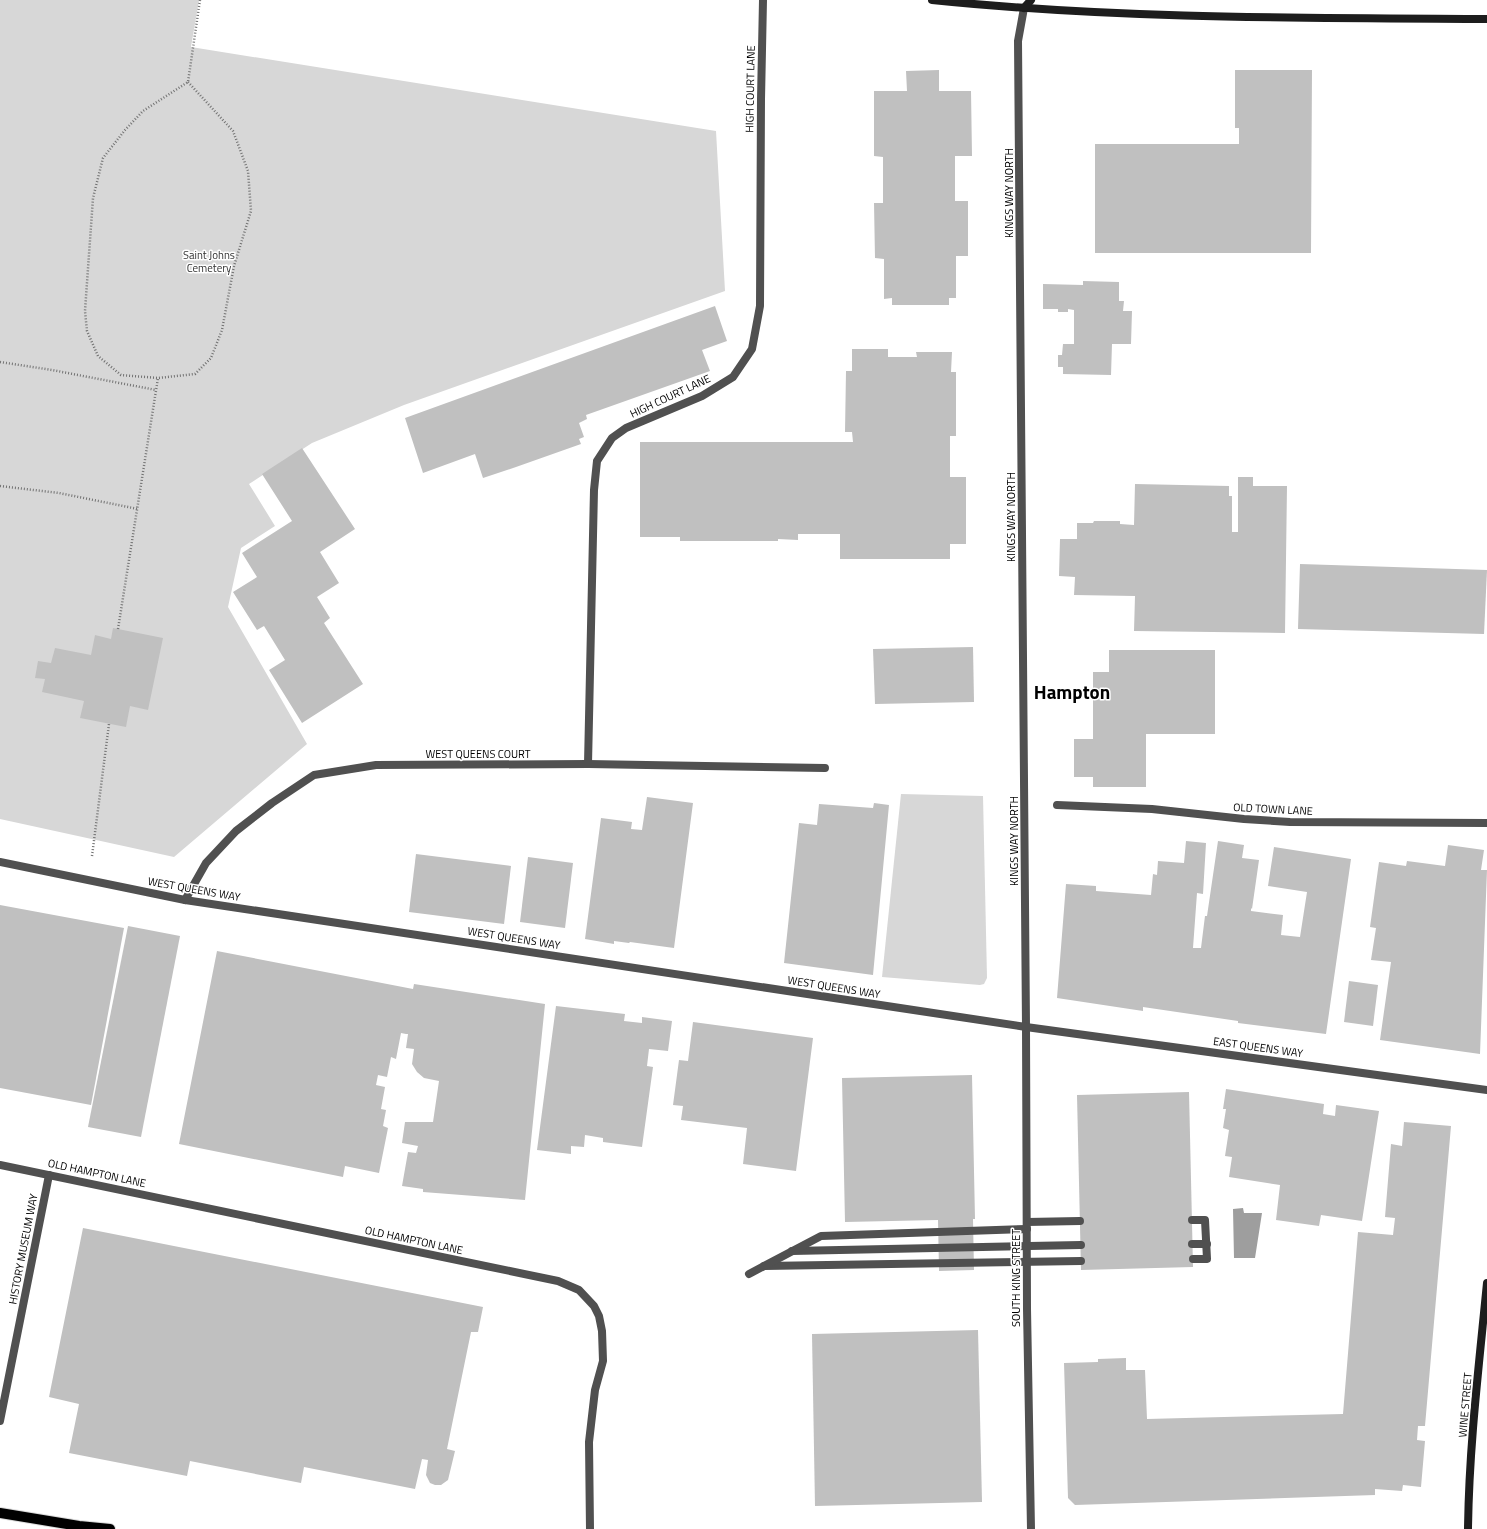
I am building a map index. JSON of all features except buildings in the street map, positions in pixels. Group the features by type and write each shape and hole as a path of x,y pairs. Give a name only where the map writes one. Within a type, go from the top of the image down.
{"main road":[{"path":"0,1513 79,1526 110,1529"}],"street":[{"name":"HIGH COURT LANE","path":"588,764 594,490 598,460 612,438 626,428 702,396 733,377 752,349 760,306 761,61 763,0"},
{"path":"932,0 1024,4 1213,16 1487,19"},
{"path":"1024,4 1031,0"},
{"name":"KINGS WAY NORTH","path":"1024,4 1018,48 1026,1027"},
{"name":"WEST QUEENS COURT","path":"185,900 206,863 236,831 272,803 314,775 376,765 588,764 825,768"},
{"name":"OLD TOWN LANE","path":"1057,805 1152,809 1244,819 1290,822 1487,823"},
{"name":"WEST QUEENS WAY","path":"0,862 185,900 1026,1027"},
{"name":"EAST QUEENS WAY","path":"1026,1027 1487,1090"},
{"name":"SOUTH KING STREET","path":"1026,1027 1027,1262 1031,1529"},
{"name":"OLD HAMPTON LANE","path":"0,1165 558,1281 579,1290 594,1306 599,1316 602,1331 604,1361 595,1390 589,1442 590,1529"},
{"name":"HISTORY MUSEUM WAY","path":"0,1421 49,1175"},
{"path":"1192,1220 1205,1220 1206,1244 1206,1259 1193,1259"},
{"path":"749,1274 821,1236 1027,1226 1080,1221"},
{"path":"1192,1244 1206,1244"},
{"path":"792,1251 1080,1245"},
{"path":"764,1266 1081,1261"},
{"name":"WINE STREET","path":"1468,1529 1470,1468 1487,1283"}],"path":[{"path":"188,82 233,132 248,171 251,211 234,266 222,330 211,358 195,374 158,378 121,375 98,356 87,331 84,311 93,198 103,158 125,130 143,111 188,82 200,0"},
{"path":"0,362 52,370 156,390"},
{"path":"118,628 158,378"},
{"path":"0,486 59,493 138,508"},
{"path":"92,856 109,724"}],"green space":[{"name":"Saint Johns Cemetery","path":"0,0 199,0 191,47 716,131 725,291 404,405 312,443 249,484 275,526 241,548 228,607 307,744 174,857 0,819"},
{"path":"901,794 983,796 987,978 984,984 980,985 882,977"}],"shaded area":[{"path":"1243,1208 1244,1213 1262,1213 1255,1258 1234,1258 1233,1209"}],"district":[{"name":"Hampton","path":"1072,692"}]}
